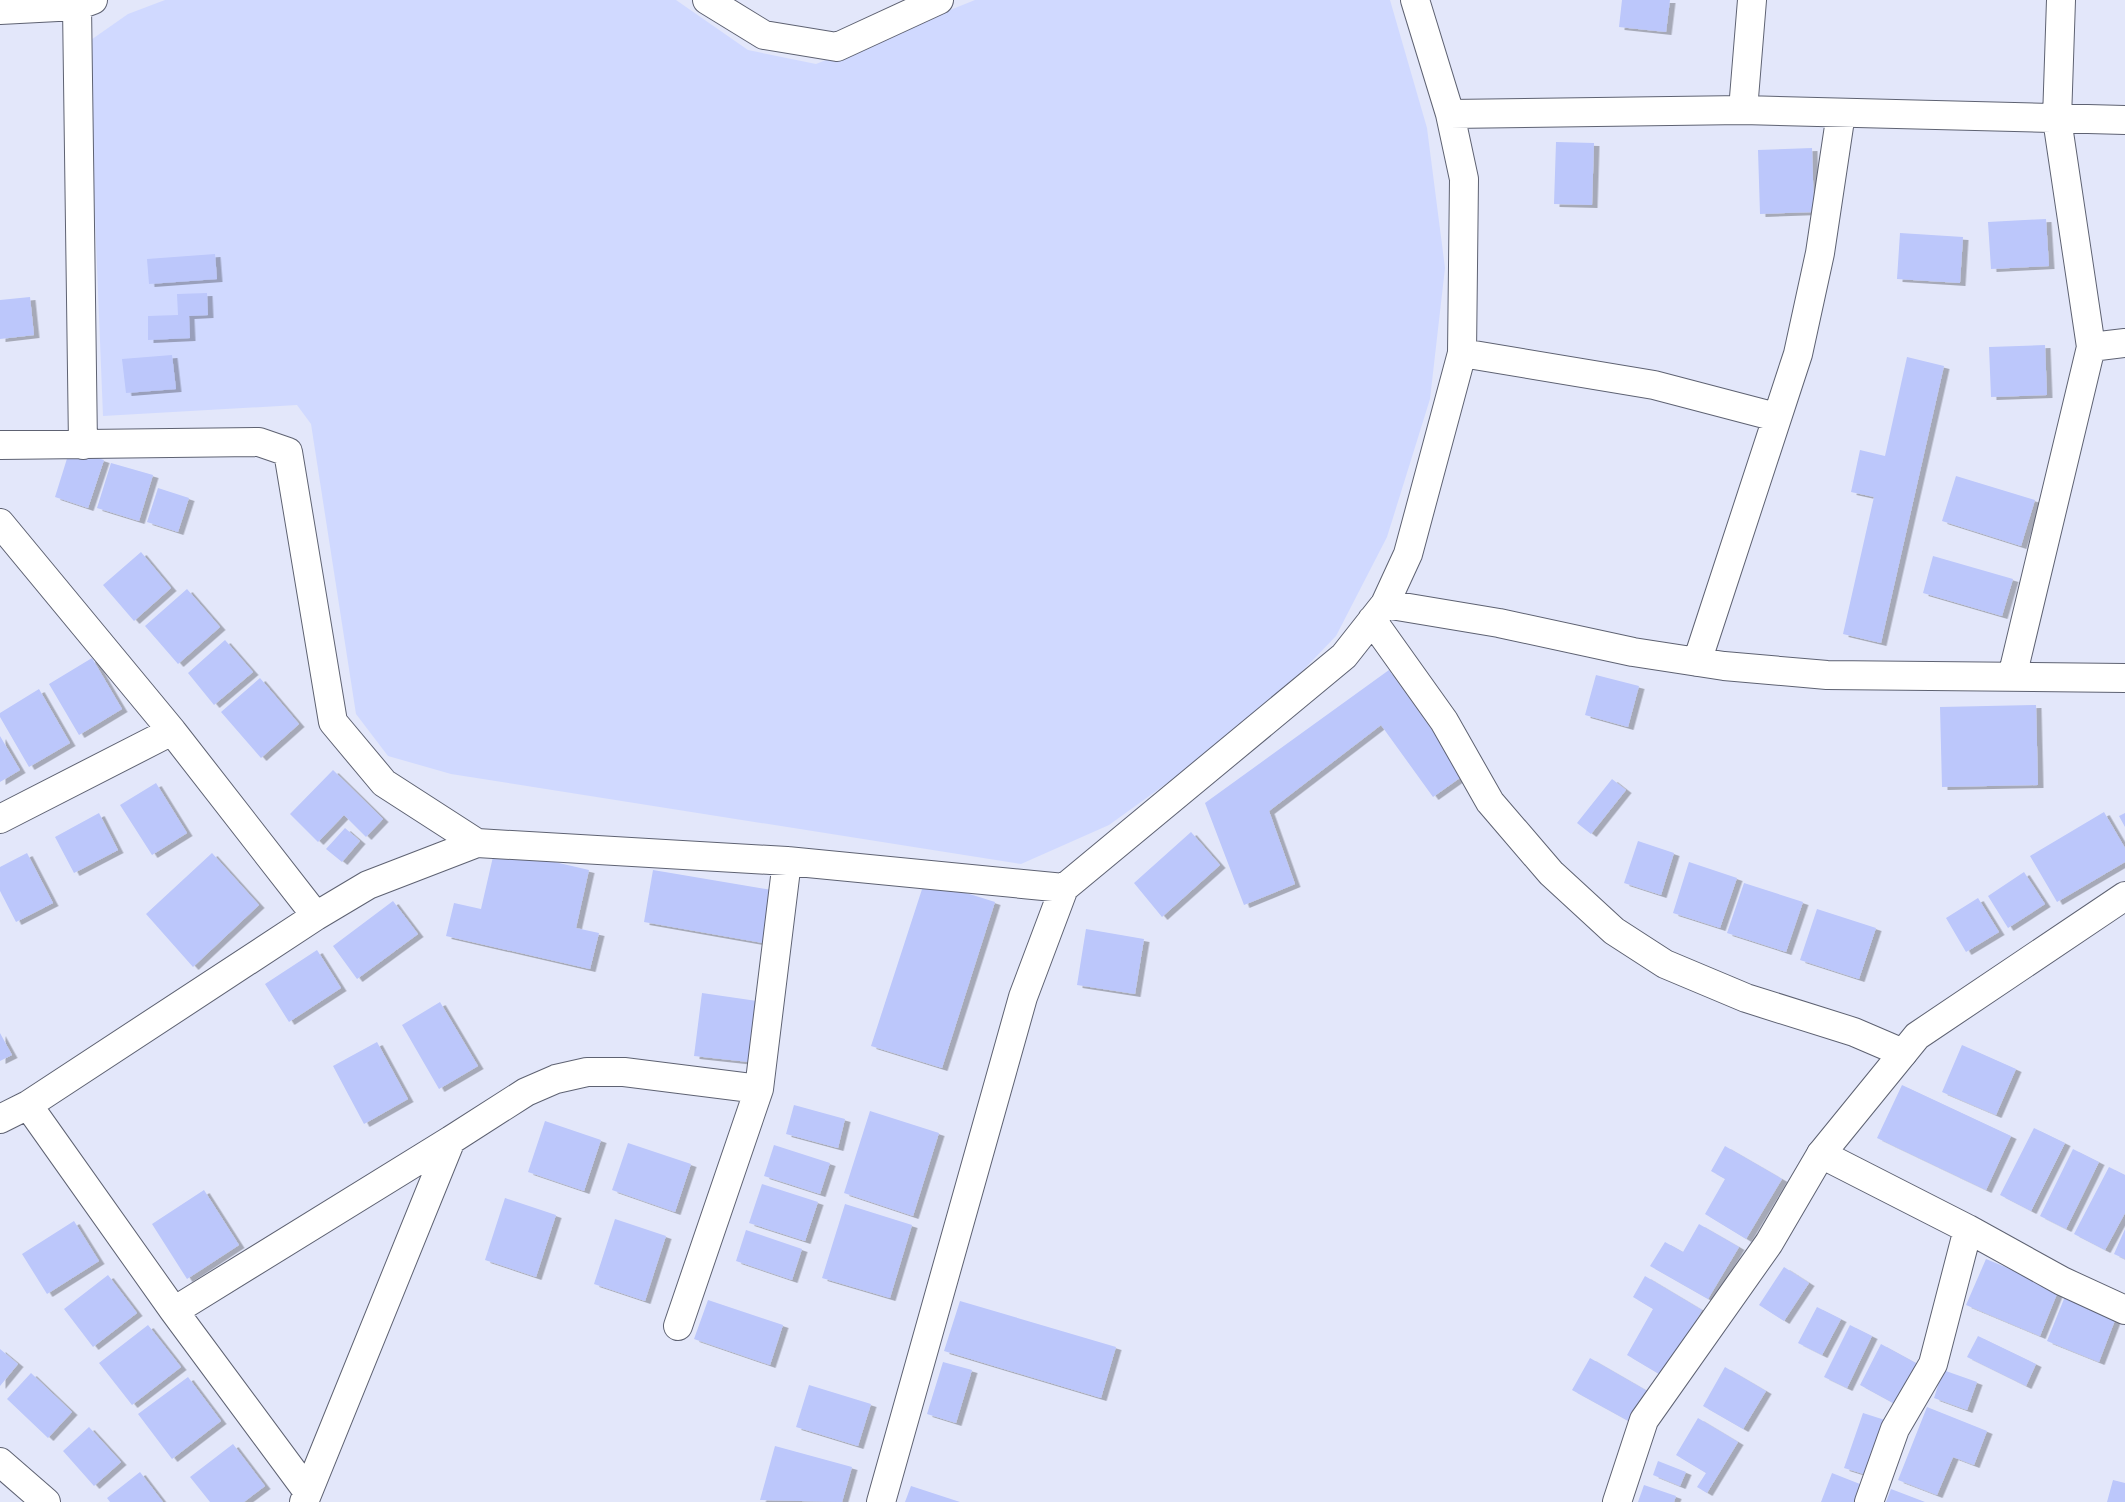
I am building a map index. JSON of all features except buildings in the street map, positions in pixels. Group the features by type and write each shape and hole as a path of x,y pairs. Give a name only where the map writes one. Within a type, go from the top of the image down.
{"street":[{"path":"713,2 764,35 837,47 939,0"},
{"path":"881,1502 1023,997 1064,888 1344,656 1378,612 1408,554 1462,353 1464,179 1450,114 1414,0"},
{"path":"1743,110 1752,0"},
{"path":"2012,677 2091,347 2056,119 2061,0"},
{"path":"15,5 85,3 82,445"},
{"path":"1450,114 1743,110 2125,120"},
{"path":"1697,662 1798,354 1820,253 1841,113"},
{"path":"2091,347 2125,343"},
{"path":"1462,353 1654,385 1776,417"},
{"path":"0,445 258,442 288,452 333,722 384,783 477,843"},
{"path":"0,523 172,731 316,916"},
{"path":"1378,612 1499,624 1633,652 1697,662 1828,675 2125,678"},
{"path":"1378,612 1444,721 1490,802 1551,873 1614,932 1665,964 1746,998 1854,1032 1903,1053"},
{"path":"0,819 172,731"},
{"path":"0,1119 28,1105 316,916 368,885 477,843 786,861 1064,888"},
{"path":"678,1326 759,1089 786,861"},
{"path":"1617,1502 1644,1420 1769,1243 1821,1154 1917,1036 2125,896"},
{"path":"174,1311 526,1092 556,1079 587,1072 624,1072 759,1089"},
{"path":"28,1105 306,1497"},
{"path":"306,1497 451,1140"},
{"path":"1821,1154 1968,1229 2062,1281 2125,1310"},
{"path":"1869,1502 1895,1429 1933,1364 1968,1229"},
{"path":"0,1462 46,1502"}],"shaded area":[{"path":"165,0 676,0 748,50 816,64 975,0 1390,0 1427,128 1445,268 1430,399 1387,537 1336,636 1256,719 1109,825 1021,864 451,774 388,756 356,714 311,424 297,405 103,416 88,42 128,14"}]}
